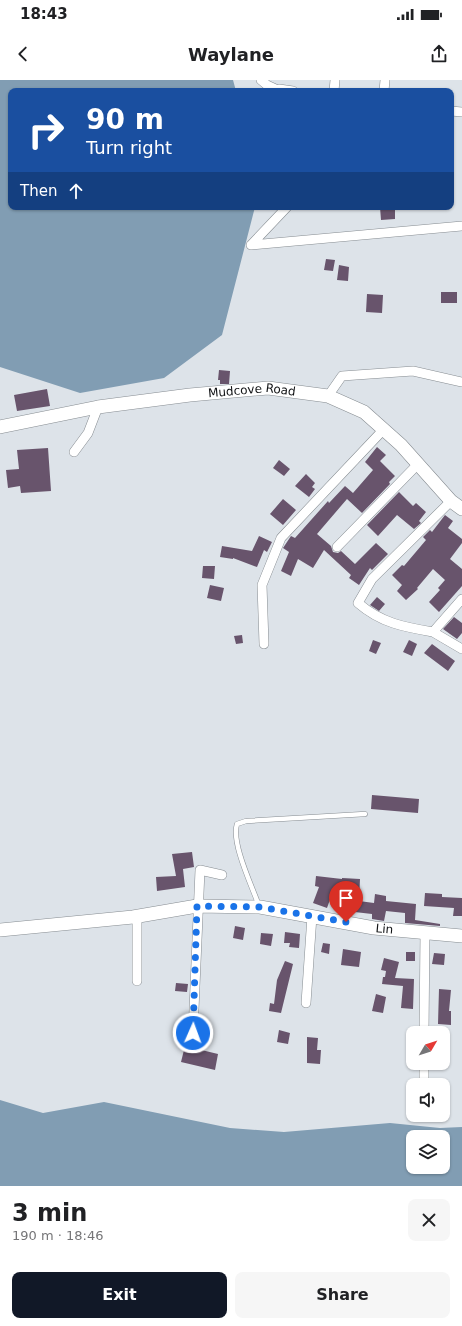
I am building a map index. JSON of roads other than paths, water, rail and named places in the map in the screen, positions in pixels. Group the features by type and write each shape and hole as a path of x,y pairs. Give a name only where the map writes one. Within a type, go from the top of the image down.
{"street":[{"path":"260,80 274,88"},
{"path":"284,210 251,245 462,226"},
{"path":"328,396 342,376 413,370 462,382"},
{"name":"Mudcove Road","path":"0,427 98,407 190,395 268,388 328,396 364,412 401,445 451,501 462,509"},
{"path":"74,452 88,433 98,407"},
{"path":"264,644 262,585 281,538 384,429"},
{"path":"337,547 418,464"},
{"path":"451,501 372,579 358,603 370,613 389,622 433,632 462,649"},
{"path":"433,632 462,599"},
{"path":"193,1033 197,906 200,870 222,875"},
{"name":"Lin","path":"0,930 137,916 197,906 260,907 374,928 462,936"},
{"path":"137,916 137,981"},
{"path":"306,1003 312,916"},
{"path":"424,1026 425,933"}],"lane":[{"path":"260,907 238,844 235,831 237,824 246,821 365,814"}],"water":[{"path":"0,80 233,80 235,88 8,88 8,210 254,210 222,335 164,378 80,393 0,367"},
{"path":"0,1100 43,1113 104,1102 230,1128 284,1132 390,1123 440,1128 462,1127 462,1186 0,1186"}]}
